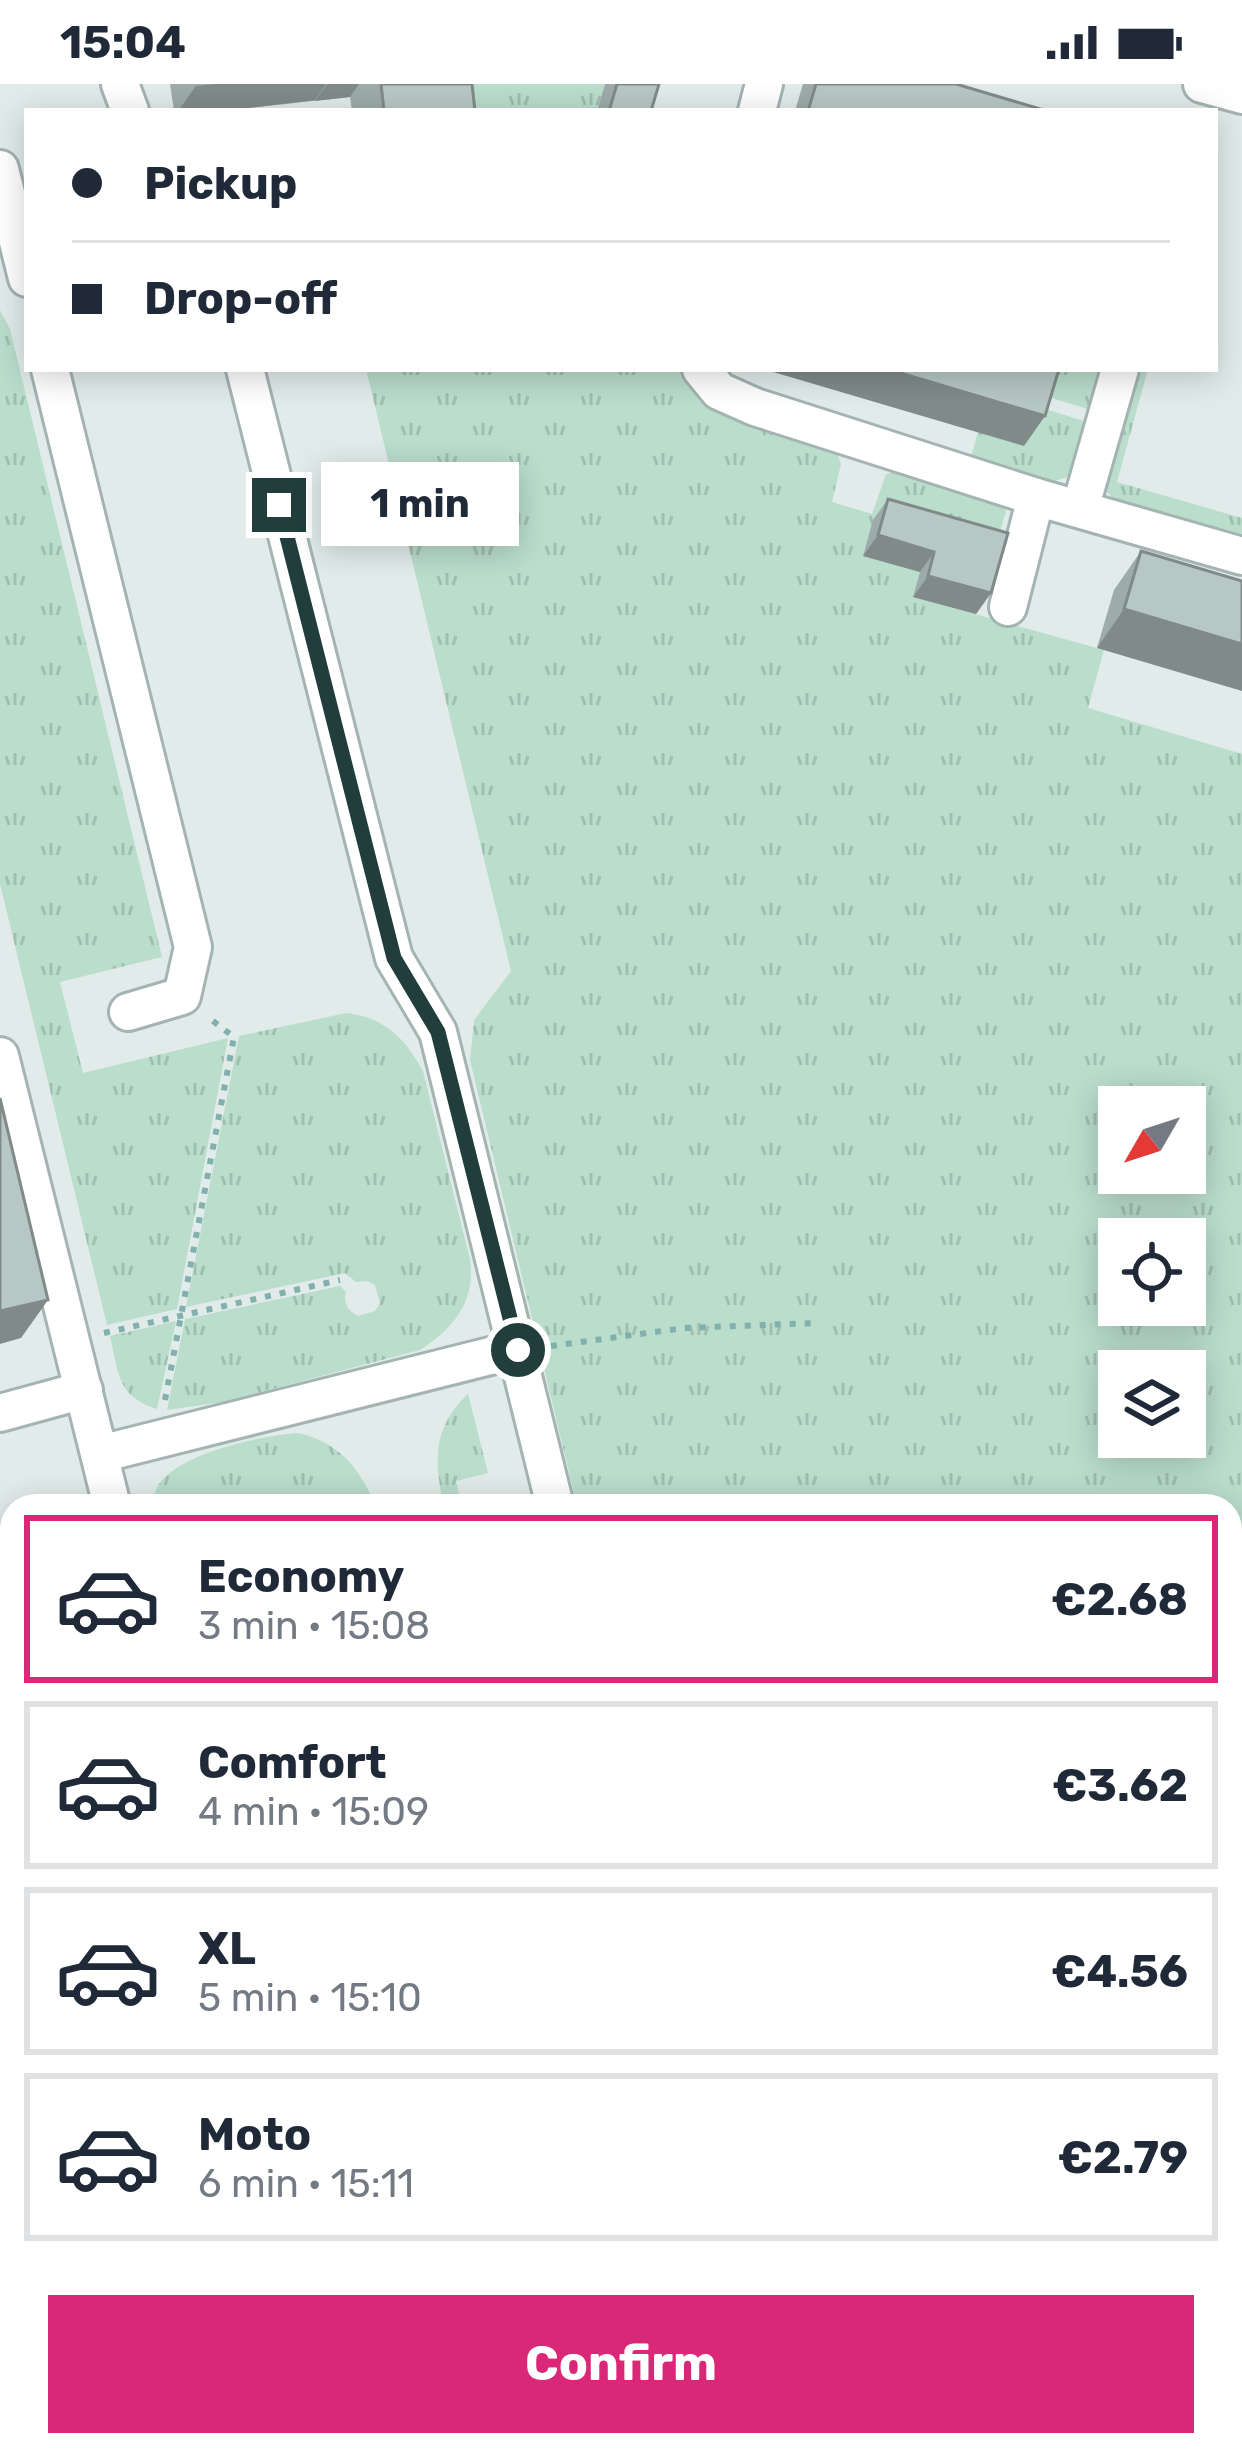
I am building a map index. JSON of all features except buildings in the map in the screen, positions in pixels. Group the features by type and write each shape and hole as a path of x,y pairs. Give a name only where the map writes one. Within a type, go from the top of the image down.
{"lane":[{"path":"1199,84 1242,95"},
{"path":"0,169 24,266"},
{"path":"51,372 193,947 182,996 128,1012"},
{"path":"246,372 394,958 438,1032 552,1494"},
{"path":"703,372 719,391 755,407 1036,497 1242,556"},
{"path":"1081,509 1119,372"},
{"path":"1008,607 1036,497"},
{"path":"0,1056 109,1494"},
{"path":"100,1454 514,1350"},
{"path":"0,1413 84,1390"}],"path":[{"path":"158,1439 234,1037 182,996"},
{"path":"72,1345 109,1331 340,1280"},
{"path":"514,1350 684,1328 816,1323"}],"green space":[{"path":"440,84 605,84 598,108 443,108"},
{"path":"0,310 10,329 162,957 60,982 83,1073 228,1038 177,1309 107,1325 0,884"},
{"path":"367,372 693,372 836,451 841,464 832,502 872,514 886,474 898,472 928,477 1004,504 1006,512 993,554 874,520 863,556 920,572 914,597 1104,650 1088,708 1242,754 1242,1494 574,1494 470,1060 474,1020 511,971"},
{"path":"1041,372 1105,372 1094,411 1039,394"},
{"path":"1131,372 1147,372 1117,482 1242,518 1242,538 1115,500 1101,486"},
{"path":"1036,406 1090,423 1070,476 1046,484 969,464 978,432 1024,446"},
{"path":"346,1013 372,1019 392,1031 423,1071 470,1259 466,1300 452,1323 420,1350 223,1402 167,1410 185,1319 340,1286 346,1292 347,1306 358,1316 375,1311 380,1303 375,1285 356,1282 345,1273 186,1307 239,1036"},
{"path":"176,1321 157,1409 126,1390 110,1336"},
{"path":"468,1394 488,1473 456,1481 459,1494 442,1494 439,1446 456,1407"},
{"path":"298,1433 324,1442 344,1457 370,1494 155,1494 168,1475 186,1462 259,1438"}],"route":[{"path":"279,505 394,958 438,1032 518,1350"}]}
